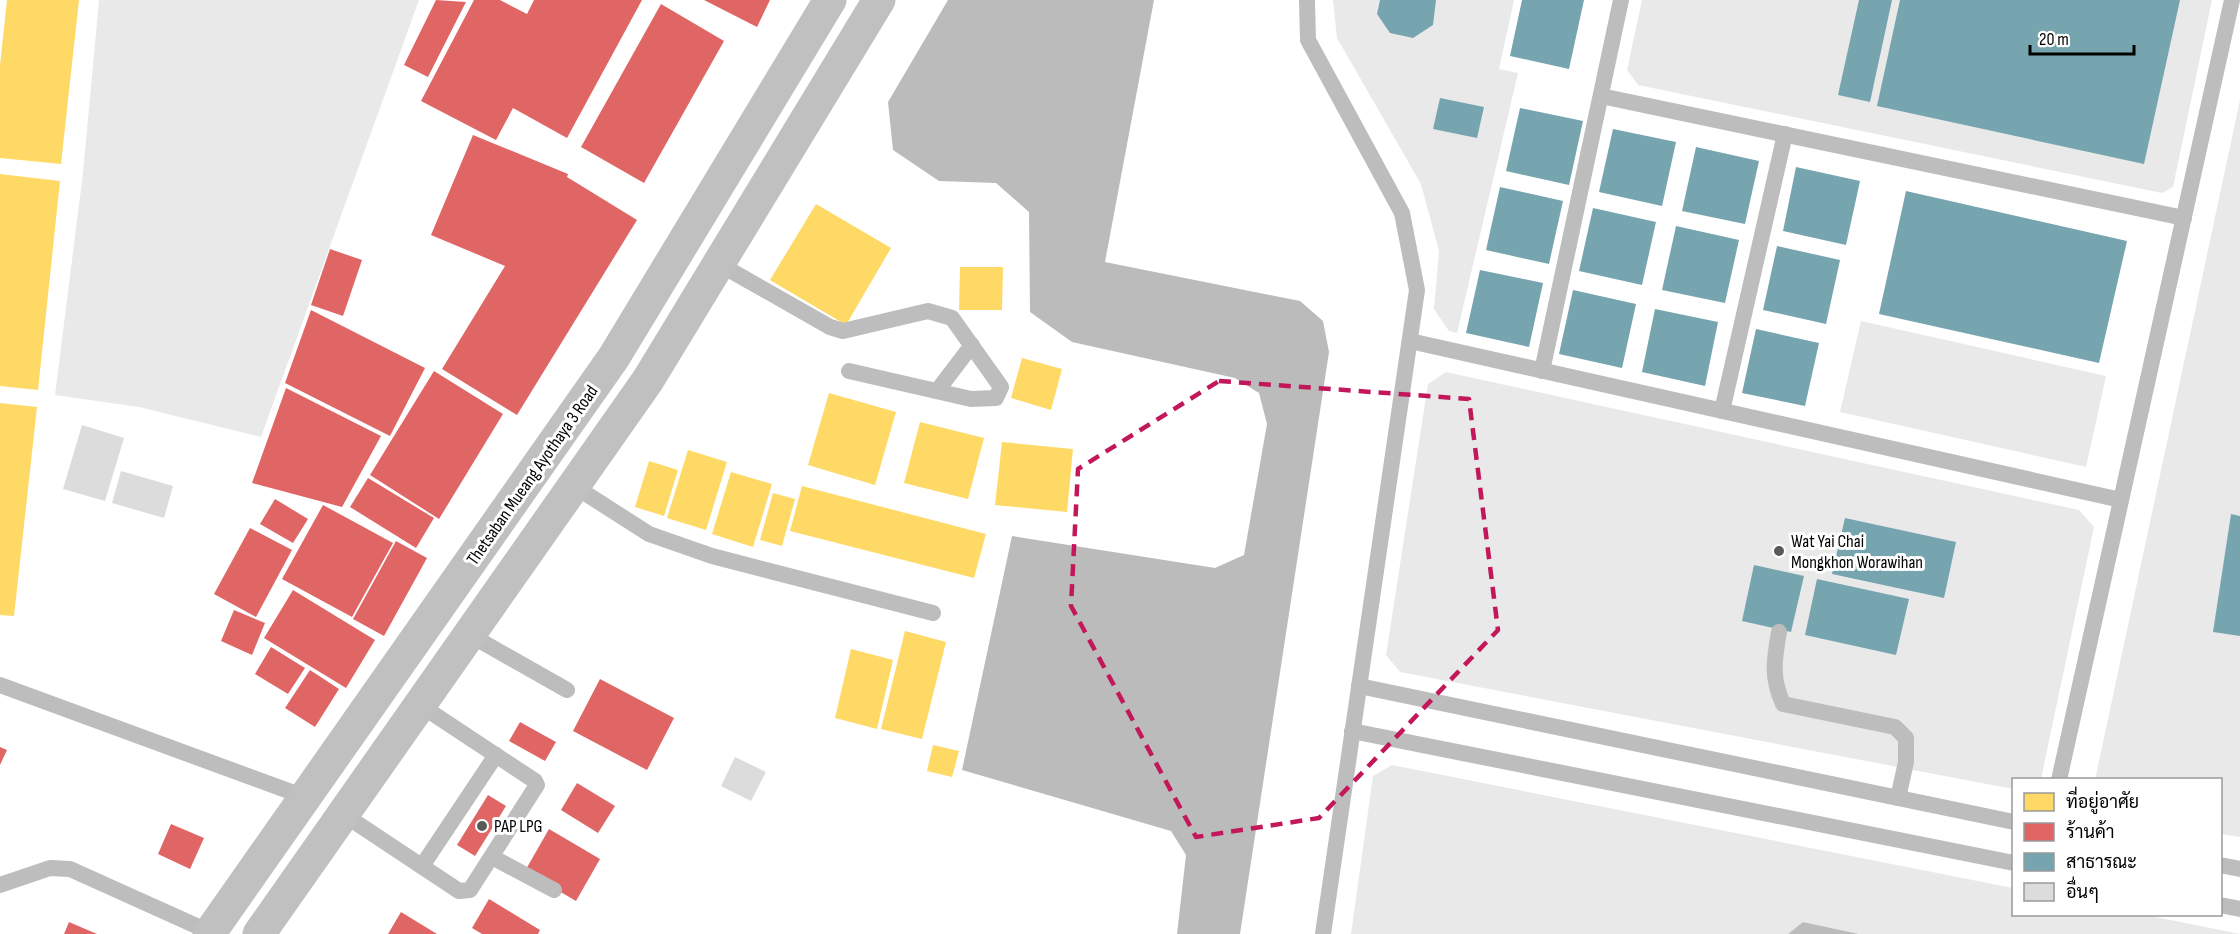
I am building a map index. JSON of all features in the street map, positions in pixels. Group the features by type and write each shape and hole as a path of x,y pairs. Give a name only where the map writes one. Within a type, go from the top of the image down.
{"street":[{"name":"Thetsaban Mueang Ayothaya 3 Road","path":"210,933 614,357 831,0"},
{"path":"259,934 648,380 879,0"},
{"path":"327,766 352,802"}],"lane":[{"path":"1307,0 1308,40 1402,213 1417,290 1323,934"},
{"path":"1542,371 1621,0"},
{"path":"2059,778 2232,0"},
{"path":"1601,96 2184,218"},
{"path":"1722,411 1785,134"},
{"path":"719,264 830,327 850,331 907,314 928,311 952,318 1001,387 996,398 971,399 849,371"},
{"path":"1410,341 2121,500"},
{"path":"937,391 972,345"},
{"path":"574,486 649,534 691,549 933,613"},
{"path":"1779,632 1773,667 1774,685 1783,704 1895,727 1906,738 1906,762 1898,798"},
{"path":"470,635 567,690"},
{"path":"0,685 305,797"},
{"path":"1359,686 2012,822"},
{"path":"352,802 422,867 464,892 470,890 537,785 535,781 420,705"},
{"path":"1352,731 2012,863"},
{"path":"422,867 496,755"},
{"path":"492,857 554,890"},
{"path":"2222,865 2240,869"},
{"path":"0,885 50,868 70,869 210,933"},
{"path":"2222,905 2240,909"}],"highlighted area":[{"path":"1219,381 1469,399 1498,630 1319,818 1196,837 1071,606 1078,469"}],"shaded area":[{"path":"99,0 419,0 261,437 139,407 55,395 83,173"},
{"path":"948,0 1154,0 1105,262 1300,301 1323,321 1329,352 1240,934 1177,934 1186,855 1171,831 962,770 1012,536 1215,568 1244,555 1267,424 1259,393 1235,378 1072,342 1030,312 1029,212 996,183 939,181 893,150 888,102"},
{"path":"1333,0 1514,0 1499,69 1518,73 1457,333 1449,331 1434,309 1439,251 1421,184 1337,38"},
{"path":"1642,0 2212,0 2173,187 2162,193 1638,85 1627,70"},
{"path":"2240,100 2240,837 2222,834 2222,778 2095,778"},
{"path":"1861,321 2106,376 2086,467 1840,412"},
{"path":"1446,372 2079,510 2094,527 2041,778 2012,778 2012,789 1400,672 1386,655 1428,384"},
{"path":"1392,765 2012,888 2012,916 2151,916 2240,934 1859,934 1803,922 1788,934 1351,934 1373,776"},
{"path":"1803,922 1859,934 1788,934"}],"building: ที่อยู่อาศัย":[{"path":"7,0 79,0 61,164 0,158 0,65"},
{"path":"0,174 60,181 38,390 0,386"},
{"path":"816,204 891,248 846,325 770,280"},
{"path":"960,267 1003,267 1002,310 959,310"},
{"path":"1022,358 1062,369 1051,410 1011,398"},
{"path":"829,393 896,412 875,485 808,465"},
{"path":"0,403 37,407 14,616 0,615"},
{"path":"920,422 984,438 968,499 904,483"},
{"path":"1002,442 1073,449 1067,512 995,505"},
{"path":"688,450 727,462 706,530 667,518"},
{"path":"649,461 678,470 664,516 635,507"},
{"path":"731,472 772,484 753,547 712,534"},
{"path":"802,486 986,534 974,578 790,531"},
{"path":"773,493 795,499 782,546 760,540"},
{"path":"905,631 946,642 922,739 881,729"},
{"path":"851,649 893,660 877,729 835,718"},
{"path":"933,745 959,751 952,777 927,771"}],"building: ร้านค้า":[{"path":"436,0 466,2 428,77 404,65"},
{"path":"474,0 500,0 527,14 534,0 642,0 567,138 513,108 496,140 421,101"},
{"path":"704,0 770,0 757,27"},
{"path":"661,4 724,41 644,183 581,147"},
{"path":"473,135 568,174 567,177 637,220 517,415 442,369 505,266 431,235"},
{"path":"330,249 362,260 343,316 311,305"},
{"path":"311,310 425,368 390,436 285,383"},
{"path":"434,371 503,414 439,519 370,475"},
{"path":"286,388 381,436 342,507 252,483"},
{"path":"368,478 434,518 416,548 350,507"},
{"path":"275,499 308,519 293,543 260,524"},
{"path":"323,505 393,543 352,617 282,579"},
{"path":"250,528 292,550 256,617 214,594"},
{"path":"396,541 427,558 384,636 353,619"},
{"path":"293,590 375,640 346,688 264,638"},
{"path":"234,610 265,623 252,655 221,641"},
{"path":"271,647 305,668 288,694 255,674"},
{"path":"310,670 339,689 315,727 285,708"},
{"path":"600,679 674,718 647,770 573,731"},
{"path":"520,722 556,742 545,761 509,741"},
{"path":"0,747 7,750 0,765"},
{"path":"577,783 615,806 598,833 561,810"},
{"name":"PAP LPG","path":"488,795 506,806 475,856 457,845"},
{"path":"171,824 204,838 190,869 158,854"},
{"path":"549,829 600,859 576,901 525,871"},
{"path":"489,899 540,930 538,934 482,934 472,928"},
{"path":"401,912 437,934 388,934"},
{"path":"69,922 97,934 64,934"}],"building: สาธารณะ":[{"path":"1380,0 1436,0 1433,25 1413,38 1390,33 1377,14"},
{"path":"1522,0 1584,0 1569,69 1510,56"},
{"path":"1859,0 1892,0 1870,102 1838,95"},
{"path":"1900,0 2180,0 2144,164 1877,106"},
{"path":"1440,98 1484,107 1477,138 1433,129"},
{"path":"1520,108 1583,121 1569,185 1506,171"},
{"path":"1613,129 1676,142 1662,206 1599,192"},
{"path":"1696,147 1759,161 1745,224 1682,211"},
{"path":"1796,167 1860,181 1846,245 1783,231"},
{"path":"1500,187 1563,201 1549,264 1486,250"},
{"path":"1906,191 2127,241 2099,363 1879,314"},
{"path":"1593,208 1656,222 1642,285 1579,271"},
{"path":"1676,226 1739,240 1725,303 1662,290"},
{"path":"1777,246 1840,260 1826,324 1763,310"},
{"path":"1480,270 1543,283 1529,347 1466,333"},
{"path":"1573,290 1636,304 1622,368 1559,354"},
{"path":"1655,309 1718,322 1705,386 1642,372"},
{"path":"1756,329 1819,343 1805,406 1742,393"},
{"path":"2231,514 2240,516 2240,636 2213,632"},
{"path":"1845,518 1956,542 1944,598 1832,574"},
{"path":"1754,565 1804,576 1791,632 1742,621"},
{"path":"1817,579 1909,599 1896,655 1805,635"}],"building: อื่นๆ":[{"path":"82,425 124,438 105,501 63,489"},
{"path":"121,471 173,486 164,518 112,503"},
{"path":"735,757 766,772 751,801 721,786"}],"place":[{"name":"Wat Yai Chai Mongkhon Worawihan","path":"1779,551"},
{"name":"PAP LPG","path":"482,826"}]}
